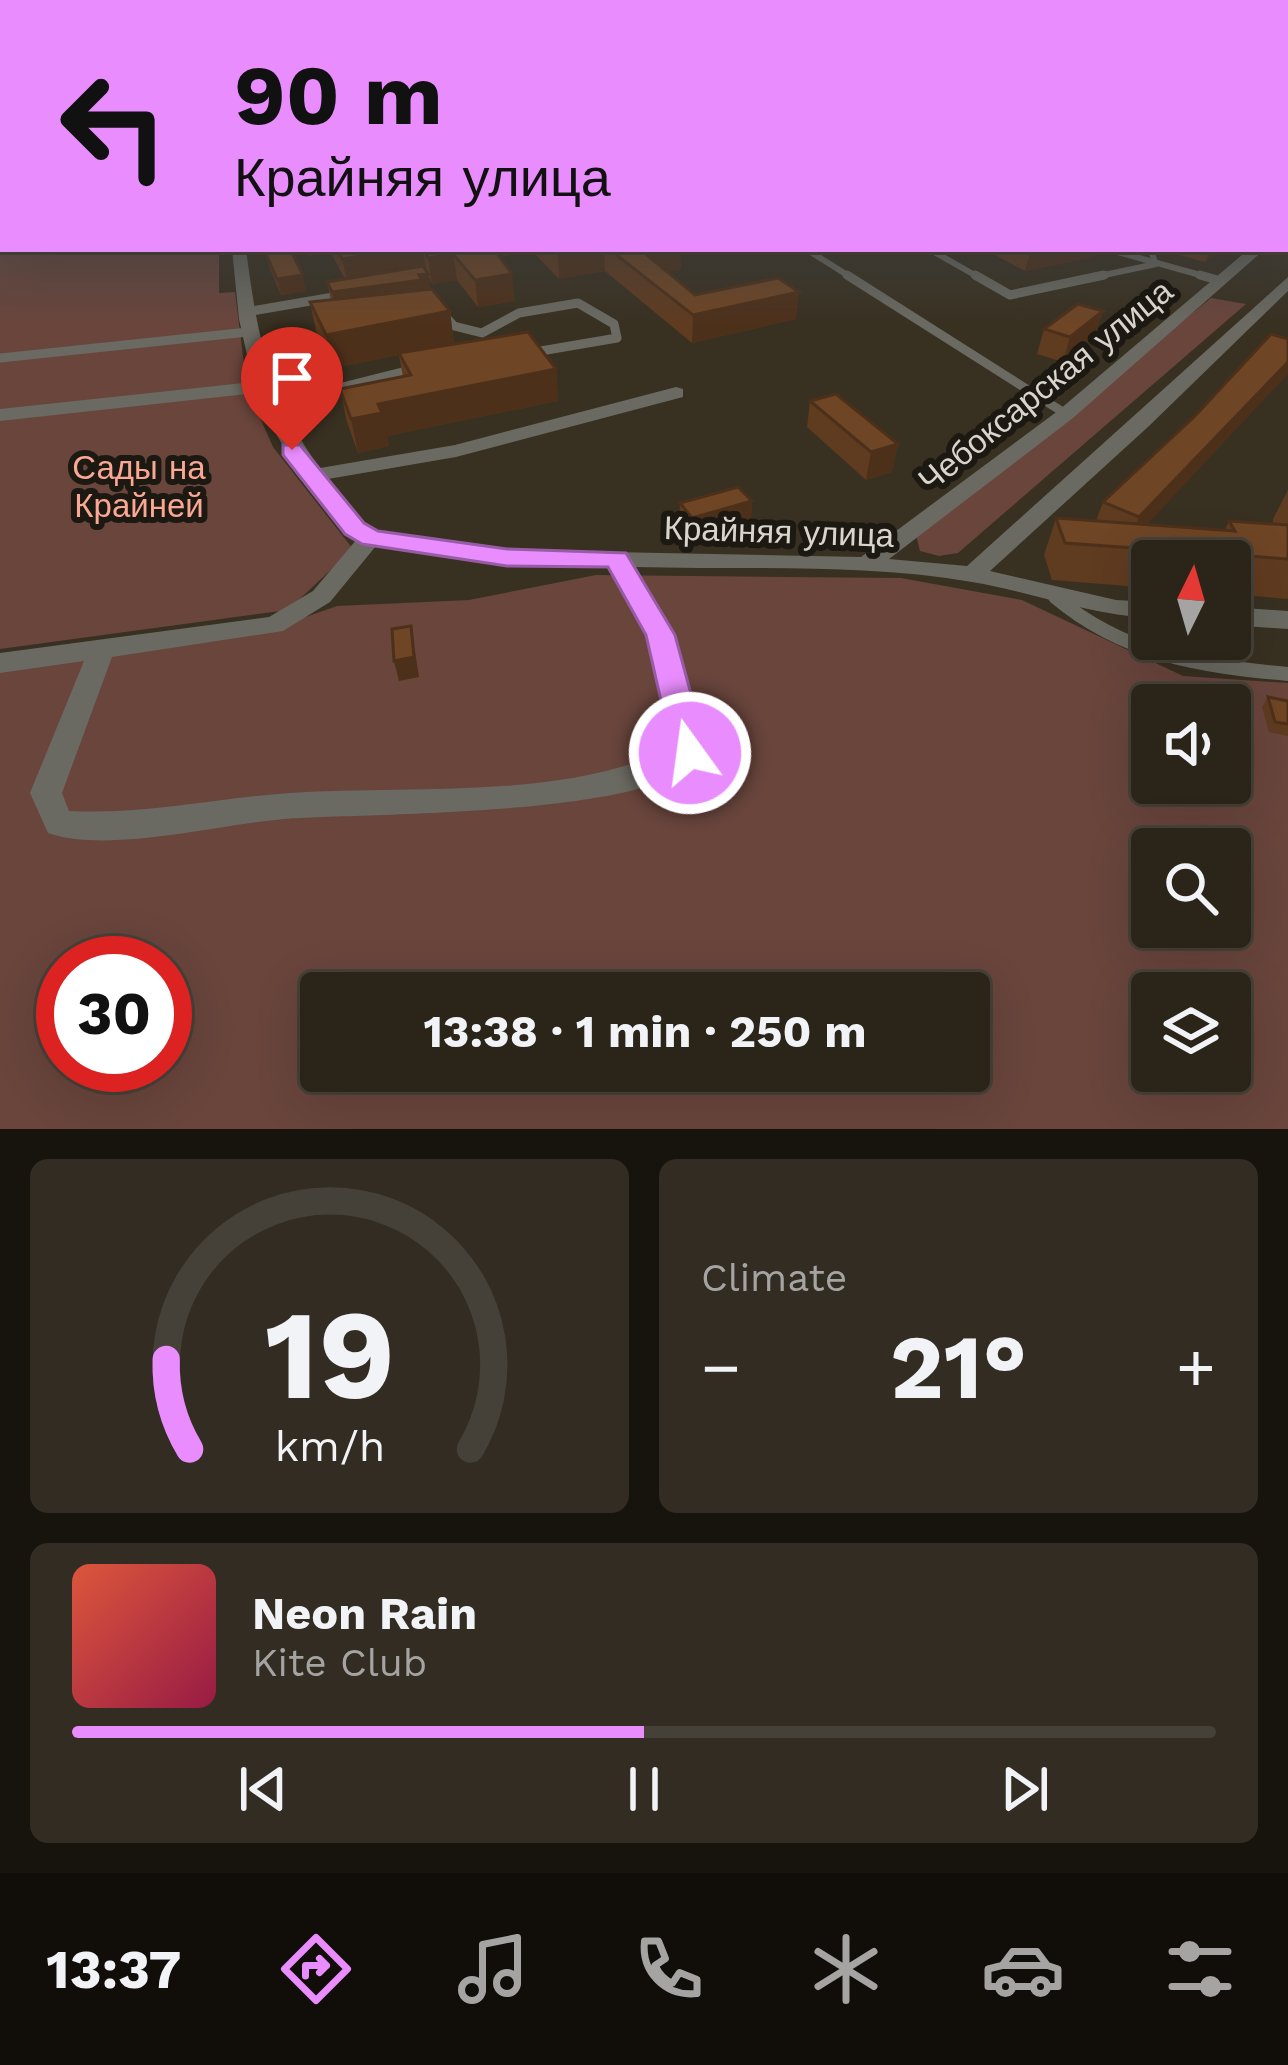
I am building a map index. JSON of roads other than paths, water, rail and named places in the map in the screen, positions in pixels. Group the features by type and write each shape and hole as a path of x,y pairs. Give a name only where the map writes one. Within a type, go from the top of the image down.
{"street":[{"path":"0,663 244,630 303,614 329,594 347,561 371,538 355,528 292,450 265,396 247,322 238,252"},
{"name":"Чебоксарская улица","path":"866,565 1066,414 1255,252"},
{"path":"972,574 1287,284"},
{"path":"314,475 456,451 676,392"},
{"path":"0,416 265,396"},
{"name":"Крайняя улица","path":"371,538 507,557 866,565 972,574 1131,606"},
{"path":"102,648 46,793 59,824 104,828 285,806 532,793 662,772 690,753 661,635 616,559"},
{"path":"1251,617 1288,620"}],"lane":[{"path":"811,252 1066,414"},
{"path":"934,252 1010,295 1156,264"},
{"path":"1117,252 1221,281"},
{"path":"1151,252 1156,264"},
{"path":"0,358 247,322 360,292"},
{"path":"421,314 440,311 454,326 482,333 519,314 578,303 614,324 616,338 505,358"},
{"path":"477,346 482,333"},
{"path":"265,396 435,364"},
{"path":"1052,593 1087,627 1178,665 1288,674"}],"park label":[{"name":"Сады на Крайней","path":"139,486"}]}
